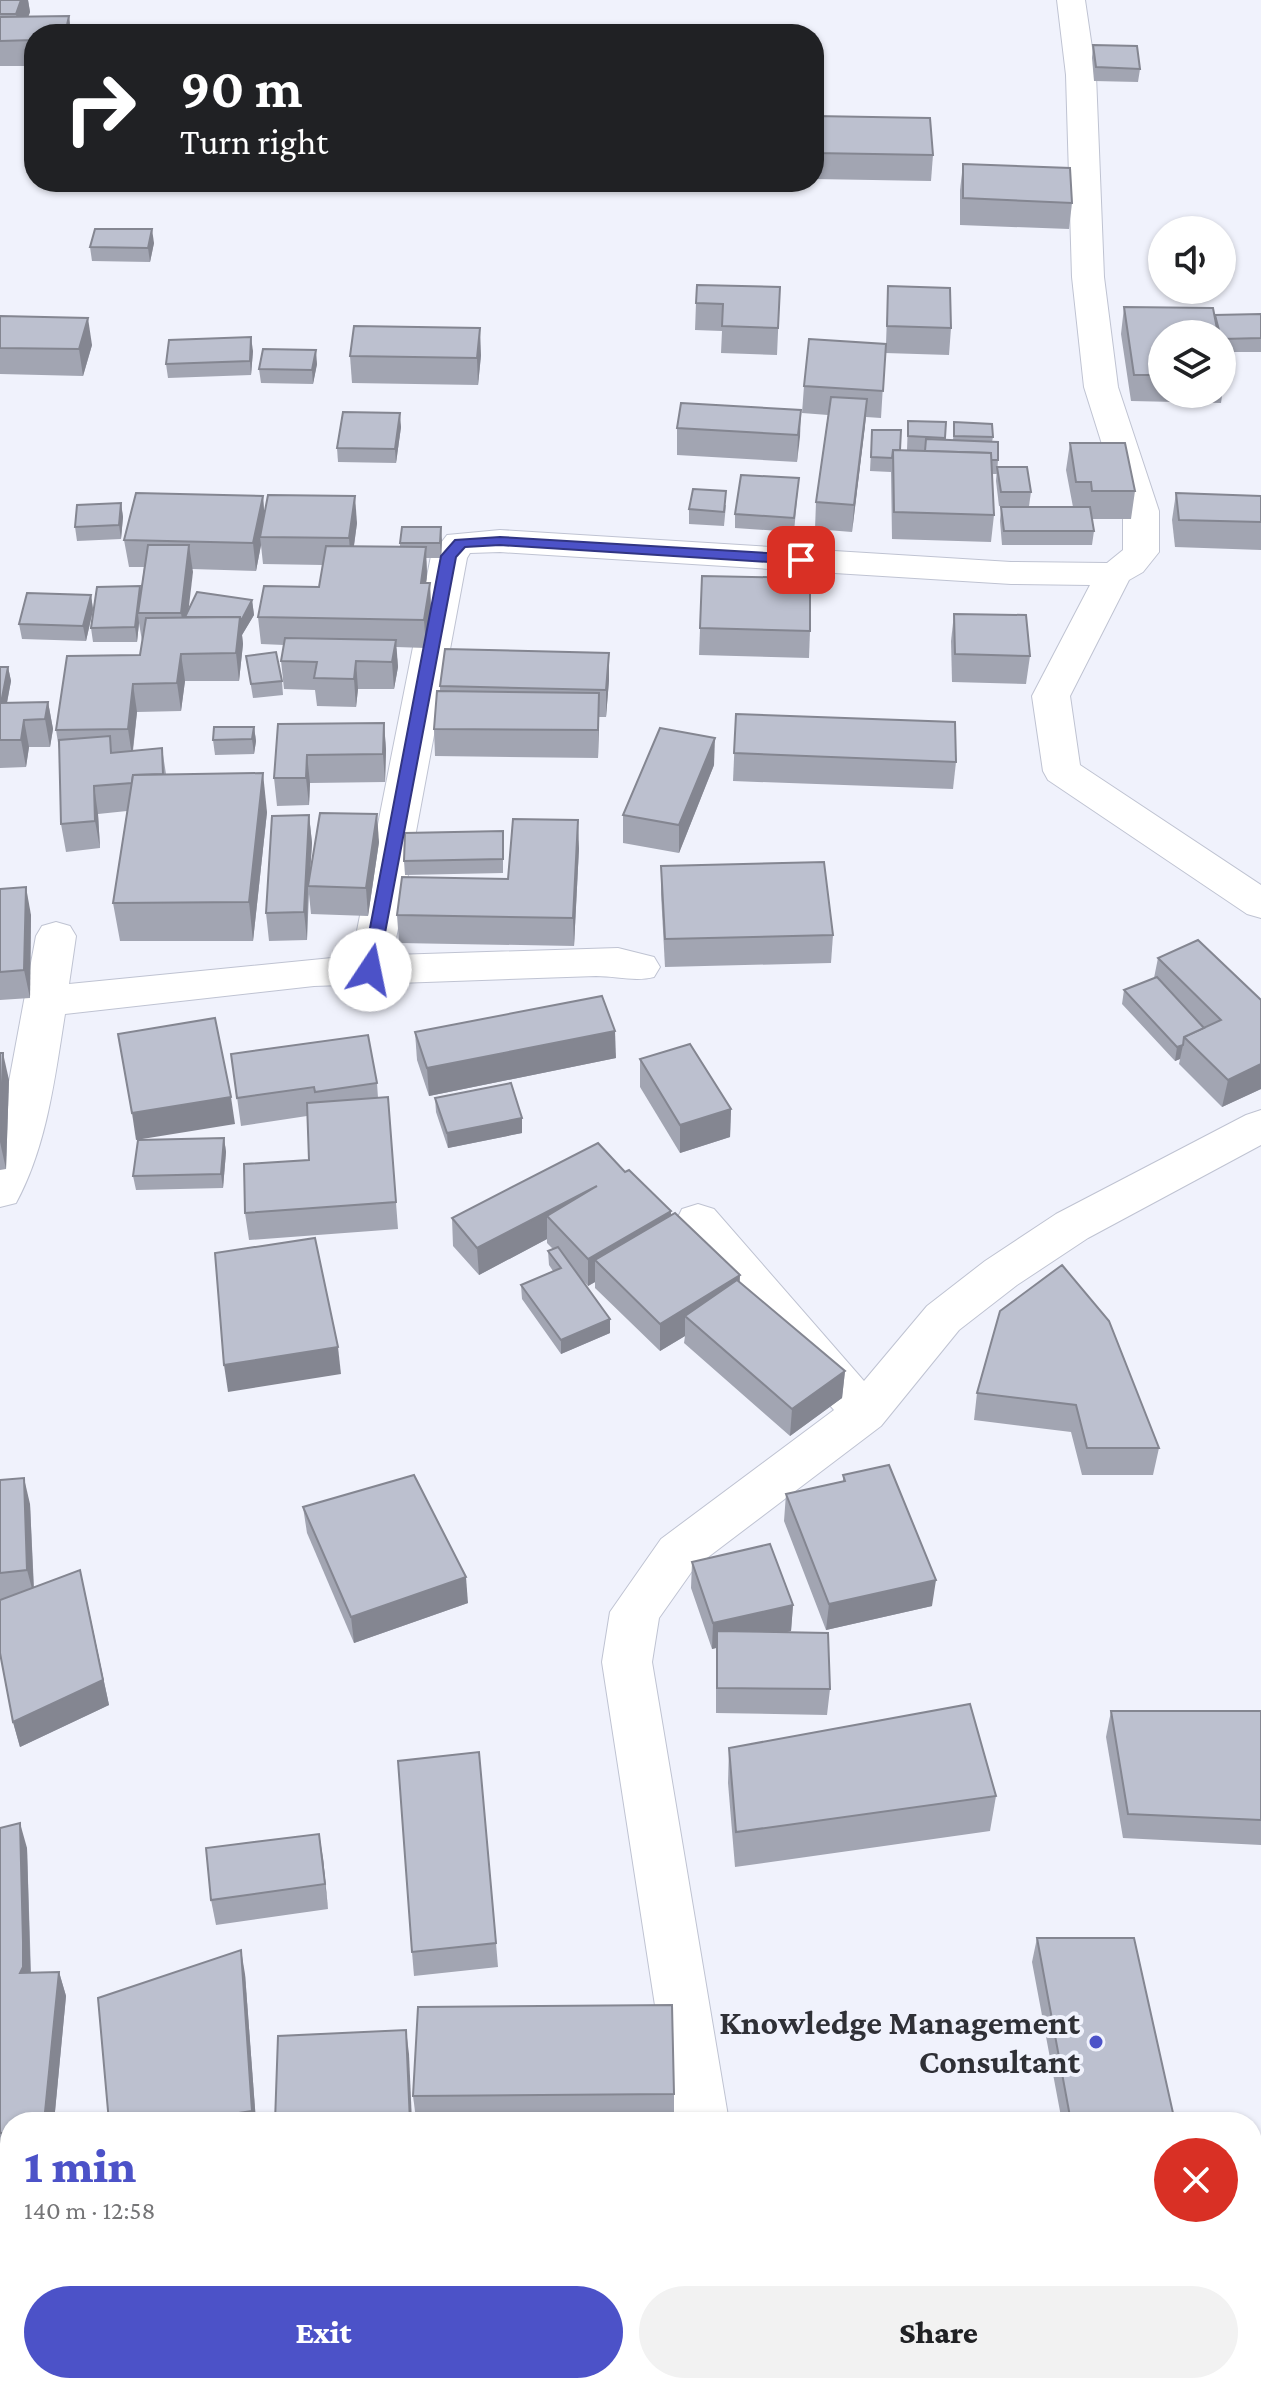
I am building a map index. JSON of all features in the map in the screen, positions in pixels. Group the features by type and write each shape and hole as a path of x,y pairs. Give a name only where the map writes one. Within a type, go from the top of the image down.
{"street":[{"path":"1071,0 1081,75 1088,277 1101,387 1141,511 1141,552 1114,574 1051,696 1062,771 1261,904"},
{"path":"370,970 449,556 460,543 500,541 1011,573 1114,574"},
{"path":"0,1191 15,1161 47,1001 56,936"},
{"path":"47,1001 314,972 596,962 618,962 639,967"},
{"path":"699,2112 627,1662 635,1612 678,1553 864,1413 943,1318 1001,1273 1072,1226 1261,1126"},
{"path":"698,1221 864,1413"}],"building":[{"path":"0,0 21,0 16,14 0,14"},
{"path":"69,16 67,24 24,24 24,40 0,41 0,17"},
{"path":"1093,45 1137,46 1140,69 1096,67"},
{"path":"824,116 930,118 933,155 824,153"},
{"path":"963,164 1070,168 1072,203 963,198"},
{"path":"95,229 152,229 148,248 90,247"},
{"path":"697,285 780,287 778,328 722,326 723,304 696,303"},
{"path":"888,286 950,288 951,328 887,326"},
{"path":"1124,307 1213,308 1215,320 1148,320 1148,375 1134,375"},
{"path":"1261,314 1261,338 1236,339 1236,320 1216,320 1215,315"},
{"path":"0,316 88,318 79,349 0,348"},
{"path":"354,326 480,328 477,358 350,356"},
{"path":"251,337 250,361 166,364 169,340"},
{"path":"809,339 886,344 883,391 804,386"},
{"path":"263,349 316,350 312,370 259,369"},
{"path":"831,397 867,399 854,505 816,502"},
{"path":"681,403 801,410 798,435 677,428"},
{"path":"343,412 400,413 395,449 337,448"},
{"path":"908,421 946,422 945,438 908,436"},
{"path":"954,422 992,424 993,437 954,436"},
{"path":"872,430 901,430 900,450 893,450 892,458 871,457"},
{"path":"926,439 998,442 998,460 991,460 991,453 925,451"},
{"path":"1070,443 1125,443 1135,491 1092,491 1091,482 1076,482"},
{"path":"893,450 991,453 994,515 894,512"},
{"path":"997,467 1027,467 1031,492 1001,492"},
{"path":"741,475 799,478 794,518 735,514"},
{"path":"693,489 726,491 724,512 689,509"},
{"path":"136,493 263,496 253,543 124,540"},
{"path":"1176,493 1261,496 1261,522 1179,520"},
{"path":"268,495 355,496 349,538 260,537"},
{"path":"121,503 119,525 75,527 77,505"},
{"path":"1001,507 1090,507 1094,531 1004,531"},
{"path":"402,527 441,527 440,543 400,543"},
{"path":"148,545 189,545 181,613 138,613"},
{"path":"326,546 426,547 421,583 430,583 424,620 258,617 264,586 319,587"},
{"path":"702,576 810,578 810,631 700,628"},
{"path":"140,586 135,627 91,628 97,587"},
{"path":"197,592 252,600 241,621 240,617 185,617"},
{"path":"27,593 91,595 83,626 19,624"},
{"path":"954,614 1026,615 1030,656 955,654"},
{"path":"240,617 236,653 181,654 177,683 133,684 128,729 56,730 67,656 140,655 146,618"},
{"path":"285,638 396,640 392,662 356,661 354,679 314,678 317,662 281,661"},
{"path":"445,649 609,653 606,690 440,686"},
{"path":"276,652 282,681 251,684 246,656"},
{"path":"0,667 8,667 1,703 0,703"},
{"path":"437,691 599,693 598,730 434,729"},
{"path":"48,702 45,719 24,720 21,740 0,740 0,703"},
{"path":"736,714 955,722 956,762 734,753"},
{"path":"384,723 383,754 307,755 306,778 274,778 278,724"},
{"path":"214,727 254,727 252,739 213,740"},
{"path":"660,728 715,738 679,825 623,815"},
{"path":"110,736 111,753 162,748 163,774 133,775 132,783 94,786 95,821 61,824 59,740"},
{"path":"263,773 249,902 113,903 133,775"},
{"path":"320,813 377,814 366,888 308,886"},
{"path":"309,815 304,912 266,913 272,816"},
{"path":"513,819 578,820 573,918 397,915 402,877 508,879"},
{"path":"503,831 503,859 404,861 405,833"},
{"path":"824,862 833,935 665,939 661,866"},
{"path":"26,887 24,970 0,972 0,889"},
{"path":"1198,940 1261,1000 1261,1064 1228,1080 1184,1037 1221,1020 1158,958"},
{"path":"1157,977 1204,1028 1184,1037 1183,1045 1177,1047 1124,990"},
{"path":"602,996 615,1031 427,1068 415,1032"},
{"path":"215,1018 231,1097 132,1113 118,1034"},
{"path":"368,1035 377,1083 315,1092 314,1087 237,1098 231,1054"},
{"path":"690,1044 731,1109 680,1125 640,1059"},
{"path":"0,1053 3,1053 0,1142"},
{"path":"511,1083 522,1118 447,1133 435,1098"},
{"path":"388,1097 396,1202 245,1213 244,1164 309,1160 307,1103"},
{"path":"224,1138 221,1174 133,1176 138,1140"},
{"path":"598,1143 625,1172 629,1170 671,1211 588,1259 547,1216 597,1186 477,1248 452,1218"},
{"path":"675,1213 740,1275 660,1324 595,1260"},
{"path":"315,1238 338,1347 224,1365 215,1253"},
{"path":"558,1247 610,1319 561,1340 521,1285 561,1268 548,1251"},
{"path":"1062,1265 1109,1321 1159,1448 1087,1448 1076,1405 977,1393 1000,1311"},
{"path":"737,1280 845,1371 792,1409 685,1316"},
{"path":"889,1465 936,1580 829,1604 786,1494 845,1481 843,1475"},
{"path":"414,1475 466,1577 351,1617 303,1507"},
{"path":"24,1478 27,1570 0,1573 0,1480"},
{"path":"770,1544 793,1605 713,1623 692,1562"},
{"path":"80,1570 103,1680 13,1722 0,1653 0,1600"},
{"path":"717,1631 828,1633 830,1689 717,1688"},
{"path":"970,1704 996,1796 736,1832 729,1748"},
{"path":"1111,1711 1261,1711 1261,1820 1128,1814"},
{"path":"479,1752 496,1943 412,1952 398,1761"},
{"path":"20,1823 23,1967 20,1973 59,1972 45,2112 0,2112 0,1828"},
{"path":"319,1834 325,1884 211,1900 206,1848"},
{"name":"Knowledge Management Consultant","path":"1037,1938 1134,1938 1173,2112 1069,2112"},
{"path":"241,1950 252,2111 108,2112 98,1998"},
{"path":"672,2005 674,2094 413,2096 418,2007"},
{"path":"406,2030 410,2112 275,2112 278,2036"}],"place":[{"name":"Knowledge Management Consultant","path":"1096,2042"}],"route":[{"path":"370,970 449,556 460,543 500,541 801,560"}]}
